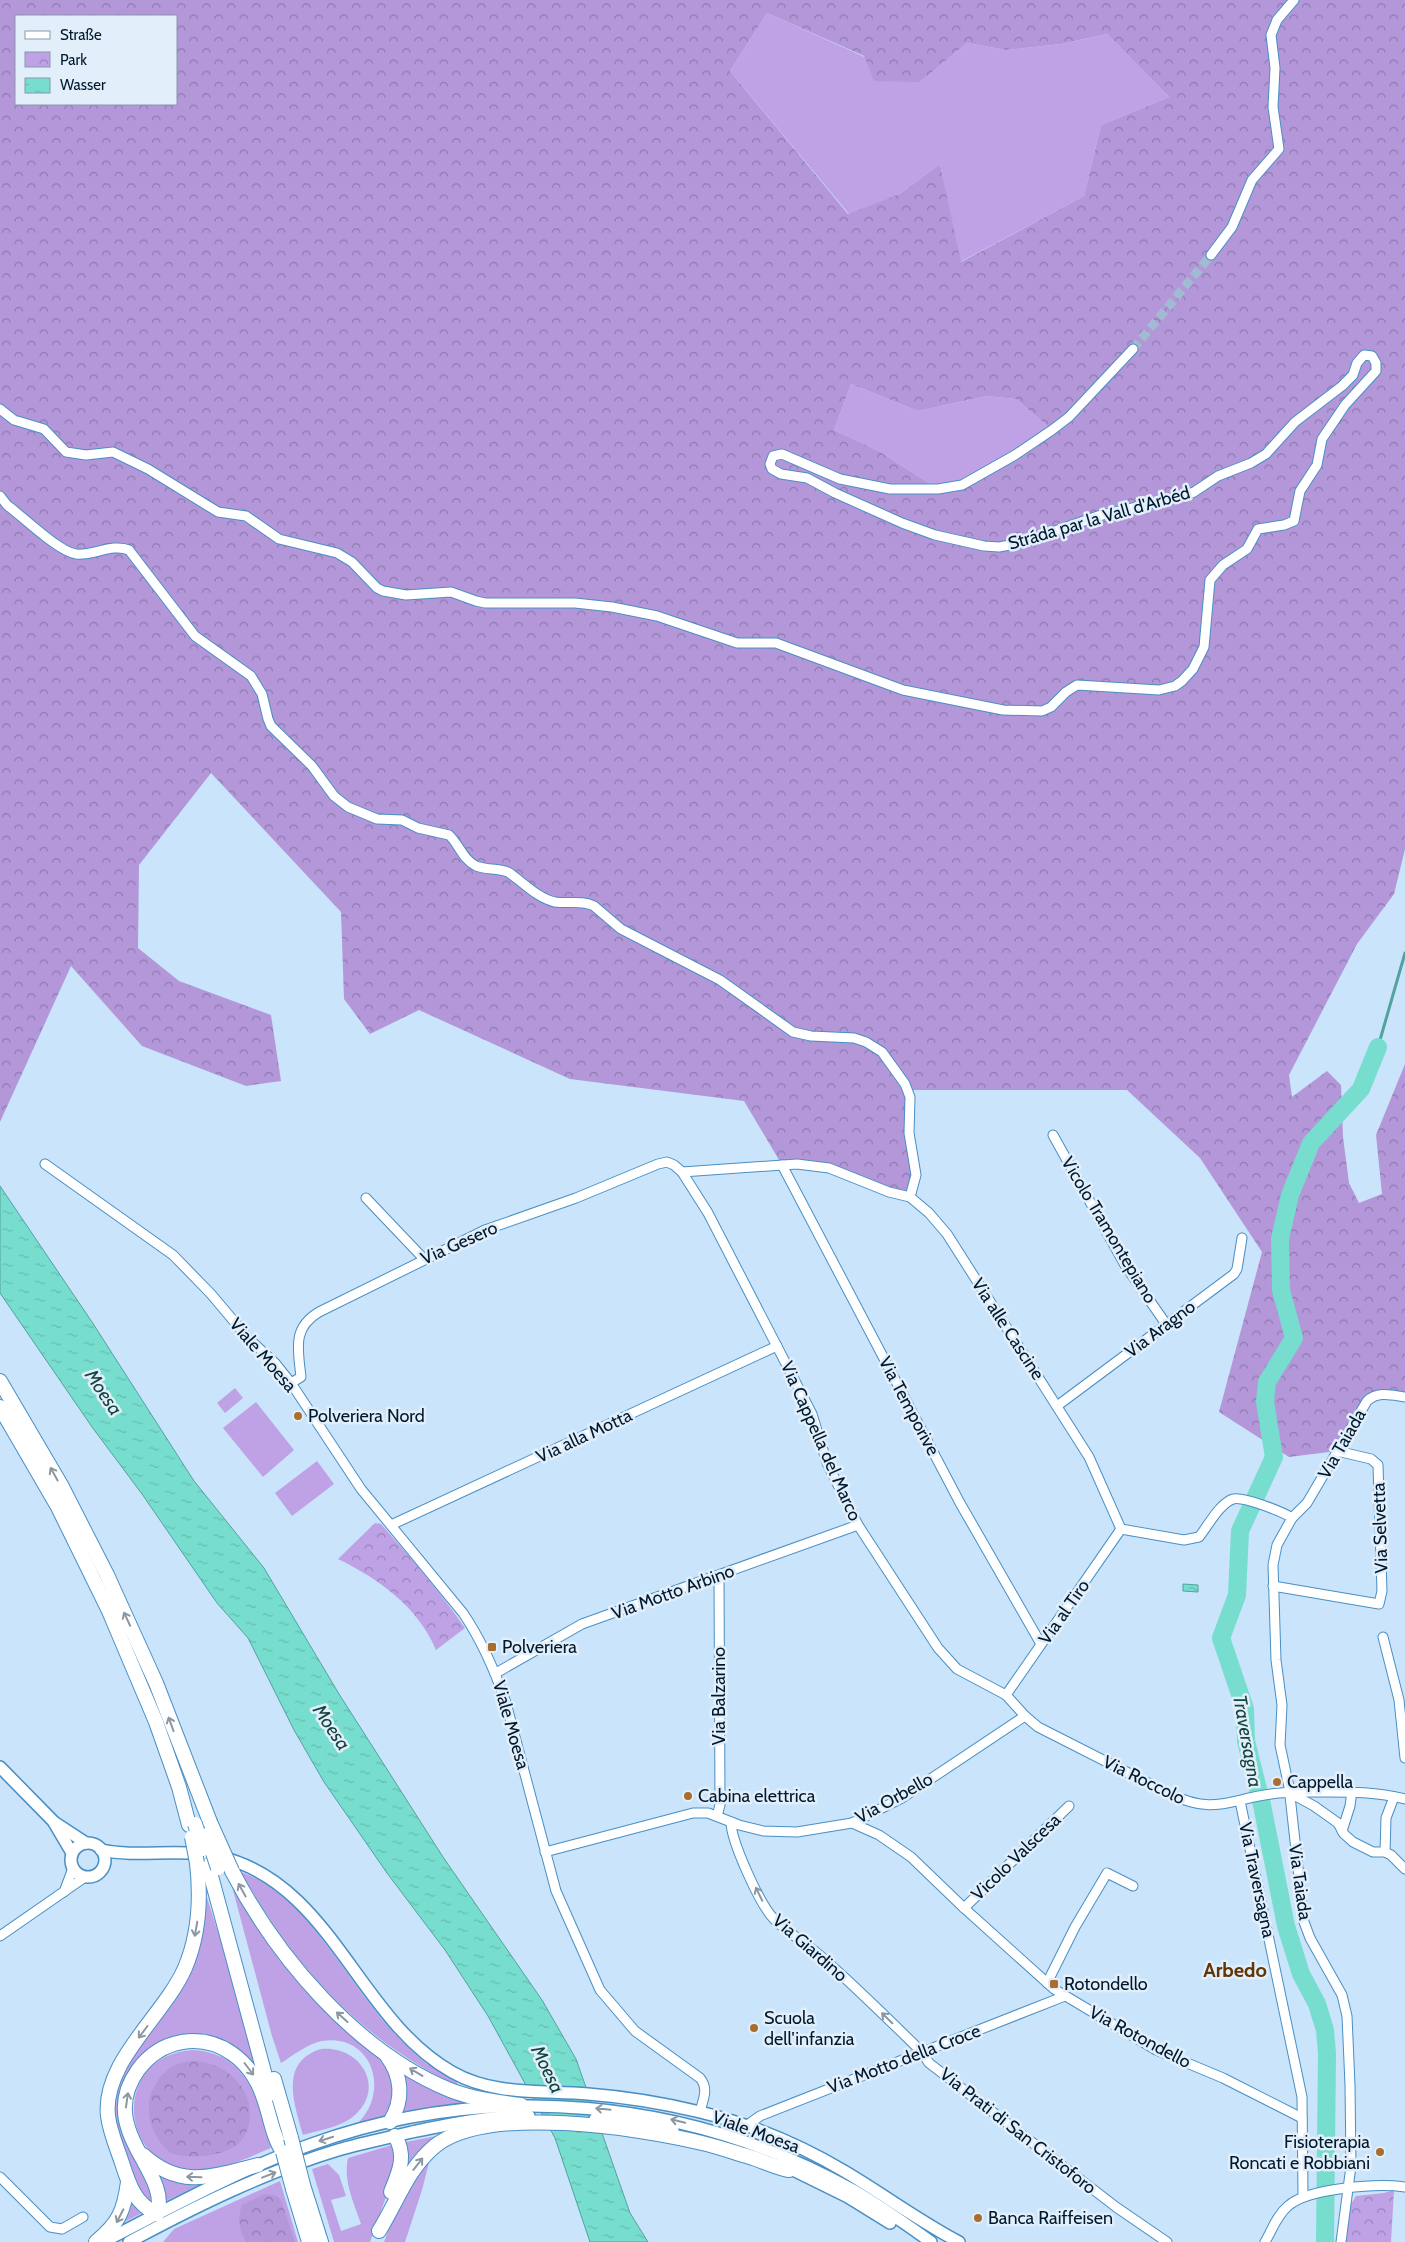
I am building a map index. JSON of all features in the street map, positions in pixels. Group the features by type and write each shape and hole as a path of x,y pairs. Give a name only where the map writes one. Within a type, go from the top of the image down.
{"highway":[{"path":"0,1381 61,1485 107,1575 156,1683 188,1770 208,1865 283,2144"},
{"path":"0,1407 40,1476 93,1577 146,1697 179,1787 199,1823 232,1871 258,1918 290,1963 330,2006 380,2048 429,2080 455,2092 487,2100 521,2105"},
{"path":"199,1823 208,1865 193,1943 185,1967 164,2004 119,2066 109,2091 110,2125 128,2181 139,2202 147,2210 157,2214 160,2204 158,2192 128,2128 125,2111 128,2091 135,2075 146,2060 161,2049 177,2043 194,2041 210,2043 224,2048 238,2057 250,2070 263,2095 320,2242"},
{"path":"378,2236 381,2218 401,2165 402,2152 385,2128 398,2105 399,2082 392,2062 380,2048"},
{"path":"378,2236 405,2182 422,2159 435,2146 462,2132 505,2124 654,2125 702,2143 789,2170"},
{"path":"136,2147 157,2167 172,2174 188,2178 211,2176 258,2164"},
{"path":"96,2242 113,2227 120,2217 128,2181"},
{"path":"298,2187 309,2242"}],"main road":[{"path":"0,1768 53,1822 72,1853"},
{"path":"53,1822 86,1843 92,1844 104,1854 104,1865 99,1874 85,1877 78,1874 72,1868 71,1861 75,1848 86,1843"},
{"path":"101,1850 139,1854 173,1852 210,1855 236,1861 266,1876 309,1912 393,2021 422,2051 445,2068 468,2080 493,2088 591,2094 646,2101 700,2112"},
{"path":"104,1865 139,1854"},
{"path":"103,2242 258,2164 319,2141 385,2128 459,2110 521,2105 584,2107 654,2125"},
{"name":"Viale Moesa","path":"700,2112 746,2126 842,2169 959,2242"},
{"path":"129,2242 182,2214 258,2179 336,2150 364,2142 385,2128 458,2123 503,2117 552,2116 716,2132 777,2153 854,2191 931,2242"},
{"path":"789,2170 848,2197 918,2242"},
{"path":"157,2214 182,2214"},
{"path":"151,2230 157,2214"}],"street":[{"path":"1211,255 1232,227 1252,180 1279,149 1273,107 1275,68 1271,35 1277,20 1294,0"},
{"name":"Stráda par la Vall d'Arbéd","path":"0,409 14,420 44,429 66,452 86,456 113,452 148,469 218,512 246,516 279,538 337,553 352,562 371,583 383,591 406,595 451,592 485,603 541,602 612,608 658,616 737,643 776,643 904,690 1003,710 1034,712 1051,707 1066,692 1077,685 1159,690 1175,686 1188,676 1204,648 1210,580 1223,565 1247,549 1258,529 1284,525 1294,521 1300,491 1317,465 1322,439 1345,404 1376,371 1376,363 1372,356 1360,358 1353,374 1342,386 1294,422 1274,446 1254,461 1218,476 1194,492 1184,496 1098,516 1010,545 984,546 935,535 866,508 807,478 776,472 772,469 771,460 773,456 782,454 840,478 890,489 938,489 962,485 1015,455 1069,417 1133,349"},
{"path":"0,496 7,505 67,551 83,554 116,548 129,550 195,636 251,676 262,694 271,726 312,766 340,802 377,819 402,820 418,828 449,835 470,862 482,868 500,869 508,872 548,900 589,903 621,929 720,980 794,1032 811,1036 854,1038 882,1052 905,1084 910,1097 909,1133 916,1175 910,1197"},
{"name":"Vicolo Tramontepiano","path":"1053,1135 1126,1265 1166,1324"},
{"name":"Via Gesero","path":"291,1383 301,1377 299,1340 301,1327 308,1319 484,1230 576,1198 658,1164 666,1162 674,1165 682,1172"},
{"name":"Viale Moesa","path":"45,1164 173,1256 211,1294 248,1338 275,1363 291,1383 361,1490 475,1630 496,1673 506,1703 556,1891 600,1990 634,2031 700,2078 705,2084 700,2112"},
{"name":"Via alle Cascine","path":"682,1172 797,1164 829,1168 889,1192 910,1197 929,1213 947,1234 1057,1406 1089,1457 1121,1529"},
{"name":"Via Temporive","path":"782,1165 960,1503 1041,1644"},
{"name":"Via Cappella del Marco","path":"682,1172 708,1212 812,1414 827,1462 858,1525 944,1656 964,1673 1006,1695 1034,1724"},
{"path":"366,1198 424,1259"},
{"name":"Via Aragno","path":"1057,1406 1234,1274 1238,1269 1242,1238"},
{"name":"Via alla Motta","path":"391,1525 777,1346"},
{"name":"Via Taiada","path":"1341,2242 1344,2190 1351,2166 1350,2085 1346,2009 1342,1995 1310,1938 1304,1922 1290,1792 1280,1745 1282,1705 1276,1660 1272,1565 1275,1550 1292,1518 1308,1503 1361,1408 1370,1398 1383,1394 1405,1397"},
{"name":"Via Selvetta","path":"1273,1586 1378,1604 1382,1591 1378,1465 1371,1459 1337,1451"},
{"path":"1121,1529 1184,1540 1193,1539 1199,1537 1226,1504 1238,1498 1270,1507 1292,1518"},
{"name":"Via Motto Arbino","path":"496,1673 582,1624 858,1525"},
{"name":"Via al Tiro","path":"1006,1695 1121,1529"},
{"name":"Via Balzarino","path":"717,1816 720,1805 719,1575"},
{"path":"1383,1637 1399,1700 1405,1758"},
{"name":"Via Orbello","path":"545,1852 683,1815 702,1813 763,1831 797,1832 852,1823 902,1798 1025,1716"},
{"name":"Via Roccolo","path":"1034,1724 1182,1800 1208,1806 1290,1792 1352,1791 1402,1796"},
{"path":"1342,1831 1350,1806 1352,1791"},
{"path":"1290,1792 1338,1823 1342,1831 1353,1842 1373,1852 1385,1852 1391,1855 1405,1869"},
{"path":"1385,1852 1386,1818 1402,1796"},
{"name":"Via Traversagna","path":"1243,1800 1302,2097 1307,2195"},
{"name":"Vicolo Valscesa","path":"964,1908 1069,1806"},
{"name":"Via Giardino","path":"730,1822 732,1837 766,1909 774,1919 831,1965 922,2052"},
{"name":"Via Rotondello","path":"852,1823 879,1835 900,1848 1047,1983 1065,1996 1156,2050 1222,2078 1302,2118"},
{"path":"64,1892 72,1868"},
{"path":"1047,1983 1075,1927 1107,1873 1133,1886"},
{"path":"0,1936 85,1877"},
{"name":"Via Motto della Croce","path":"746,2126 760,2116 1065,1996"},
{"name":"Via Prati di San Cristoforo","path":"922,2052 930,2063 1116,2206 1167,2242"},
{"path":"0,2177 50,2227 56,2230 62,2229 83,2217"},
{"path":"1265,2242 1284,2210 1307,2195 1374,2185 1405,2187"}],"green space":[{"path":"0,0 1405,0 1405,849 1394,894 1357,944 1289,1075 1292,1097 1327,1071 1341,1085 1343,1137 1349,1183 1359,1203 1382,1194 1376,1135 1405,1064 1405,1397 1374,1396 1337,1451 1289,1457 1219,1412 1262,1252 1200,1158 1127,1090 908,1090 915,1162 910,1197 829,1168 782,1165 744,1101 570,1079 419,1010 370,1034 344,999 341,912 211,773 139,865 138,948 179,981 271,1015 281,1081 246,1086 142,1046 71,966 0,1122","holes":["767,13 864,56 874,81 920,82 967,43 1006,50 1061,44 1107,34 1169,97 1101,125 1084,196 961,262 940,164 901,193 848,214 730,71","851,384 918,411 987,396 1016,399 1052,430 950,488 938,489 879,451 834,430"]},
{"path":"767,13 920,82 967,43 1006,50 1061,44 1107,34 1169,97 1101,125 1084,196 960,262 940,164 901,193 849,214 730,71"},
{"path":"851,384 918,411 987,396 1016,399 1052,430 962,485 938,489 879,451 834,430"},
{"path":"235,1388 243,1398 225,1413 217,1403"},
{"path":"256,1402 294,1450 263,1477 223,1428"},
{"path":"317,1461 334,1484 292,1516 275,1493"},
{"path":"375,1523 381,1524 435,1588 465,1628 436,1650 419,1620 396,1596 368,1576 338,1559"},
{"path":"241,1872 261,1881 280,1894 314,1929 390,2029 428,2065 457,2081 457,2087 448,2084 442,2078 410,2060 352,2016 302,1963 280,1934"},
{"path":"230,1879 247,1910 390,2071 395,2095 387,2117 360,2124 359,2122 369,2108 373,2094 374,2079 371,2066 363,2054 353,2046 339,2041 316,2042 281,2063"},
{"path":"207,1898 224,1951 254,2064 252,2066 244,2056 171,2041 122,2097 153,2191 156,2206 143,2200 122,2145 114,2114 115,2090 131,2058 169,2007 205,1899"},
{"path":"321,2049 335,2049 357,2060 368,2080 369,2091 365,2103 356,2114 345,2122 331,2128 303,2135 294,2098 294,2074 299,2064 308,2055"},
{"path":"193,2050 212,2053 227,2060 239,2070 256,2098 271,2148 234,2163 205,2170 169,2165 151,2152 139,2133 134,2112 137,2090 147,2071 166,2057"},
{"path":"196,2061 221,2068 236,2080 248,2100 249,2124 243,2139 231,2149 206,2156 181,2156 170,2152 157,2137 150,2119 149,2101 154,2087 166,2071 182,2063"},
{"path":"400,2068 472,2103 399,2114"},
{"path":"442,2136 404,2175 406,2142"},
{"path":"392,2145 397,2166 370,2242 334,2242 312,2169 328,2164 339,2175 346,2196 331,2200 341,2231 361,2224 348,2183 348,2158"},
{"path":"430,2159 405,2242 384,2242 400,2199"},
{"path":"153,2170 199,2183 199,2185 166,2201"},
{"path":"280,2181 298,2242 163,2242 174,2229"},
{"path":"1394,2190 1391,2242 1344,2242 1349,2207 1356,2196"},
{"path":"265,2194 277,2196 281,2200 295,2242 246,2242 239,2224 242,2205"},
{"path":"130,2200 142,2213 122,2223"}],"water":[{"name":"Moesa","path":"0,1186 92,1322 194,1481 264,1568 339,1694 443,1857 542,2000 576,2059 630,2213 648,2242 590,2242 555,2138 488,2016 445,1950 387,1873 324,1782 294,1730 248,1638 217,1603 0,1293"},
{"path":"1183,1584 1198,1585 1198,1592 1183,1591"}],"waterway":[{"name":"Traversagna","path":"1378,1047 1405,953"},
{"name":"Traversagna","path":"1325,2242 1327,2053 1325,2030 1317,2004 1301,1974 1286,1926 1262,1805 1246,1741 1245,1709 1221,1638 1237,1595 1240,1531 1274,1457 1265,1402 1267,1382 1294,1338 1281,1290 1280,1239 1290,1195 1311,1143 1361,1089 1378,1047"}],"tunnel":[{"path":"1133,349 1211,255"}],"place":[{"name":"Polveriera Nord","path":"298,1416"},
{"name":"Polveriera","path":"492,1647"},
{"name":"Cappella","path":"1277,1782"},
{"name":"Cabina elettrica","path":"688,1796"},
{"name":"Rotondello","path":"1054,1984"},
{"name":"Scuola dell'infanzia","path":"754,2028"},
{"name":"Fisioterapia Roncati e Robbiani","path":"1380,2152"},
{"name":"Banca Raiffeisen","path":"978,2218"}],"district":[{"name":"Arbedo","path":"1235,1970"}]}
